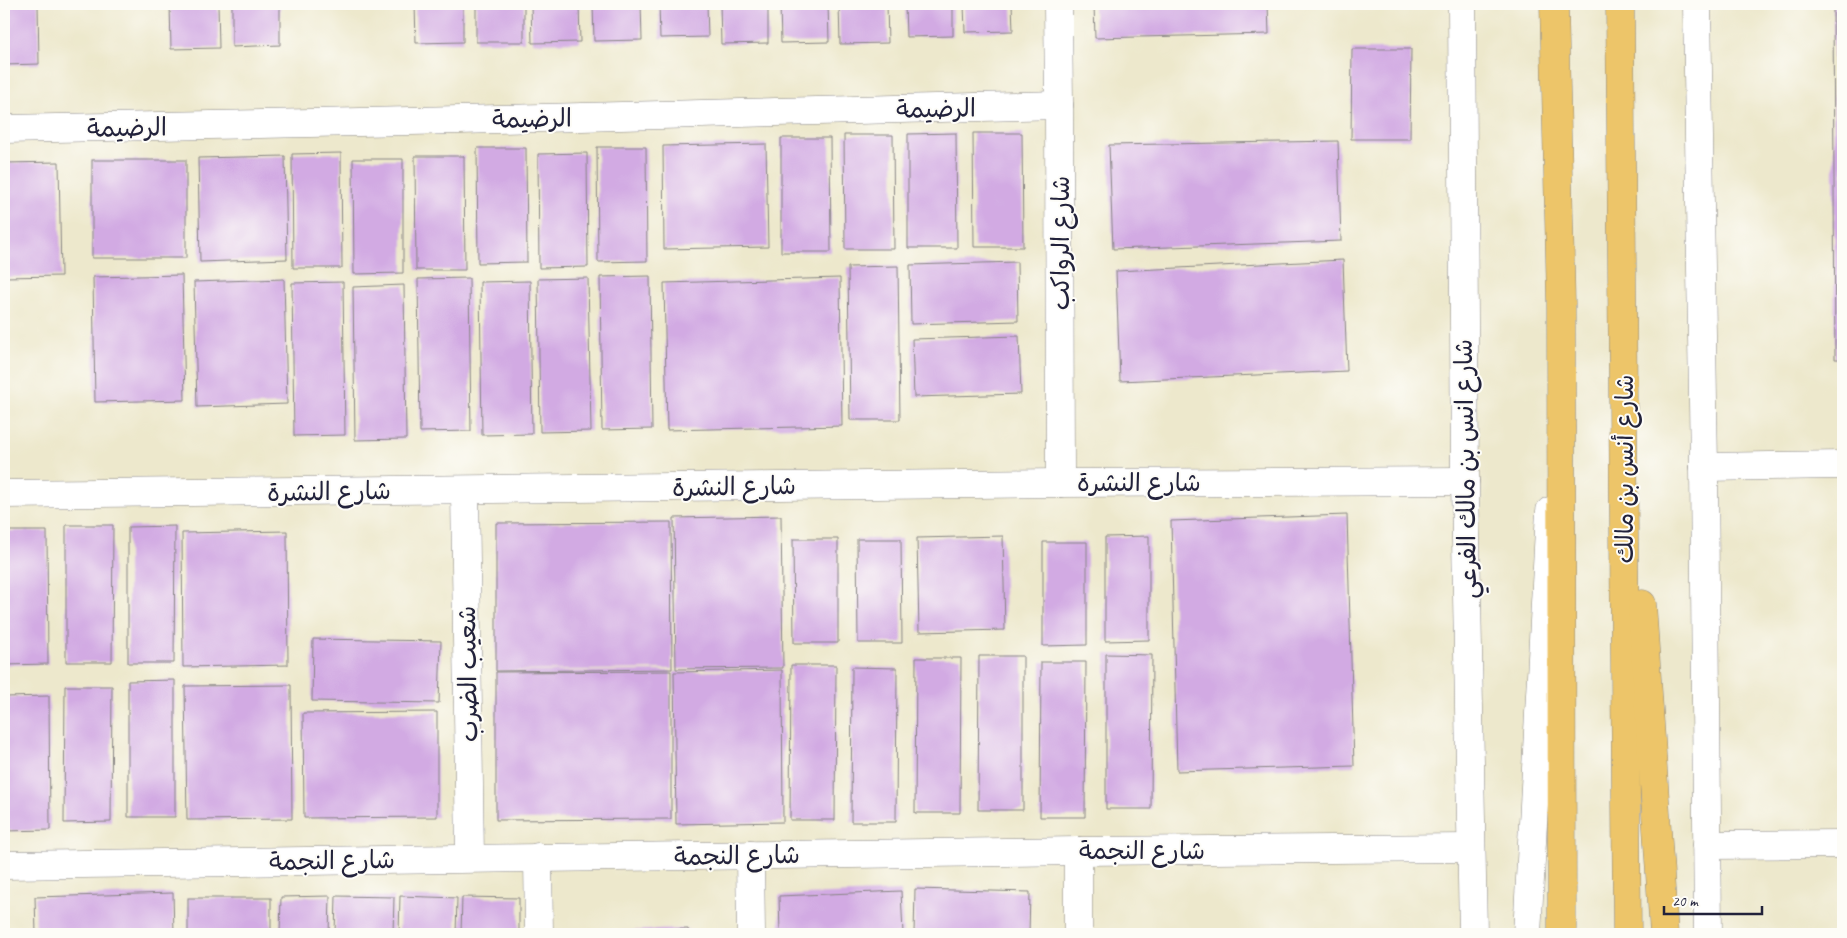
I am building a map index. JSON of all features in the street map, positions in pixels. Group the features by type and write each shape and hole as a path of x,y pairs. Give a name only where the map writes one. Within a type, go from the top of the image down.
{"main road":[{"path":"1554,4 1561,302 1562,934"},
{"name":"شارع أنس بن مالك","path":"1620,4 1627,934"},
{"path":"1623,325 1664,934"}],"street":[{"name":"شارع الرواكب","path":"1058,4 1060,483"},
{"name":"شارع انس بن مالك الفرعي","path":"1462,4 1464,481 1473,934"},
{"path":"1697,4 1704,467 1708,934"},
{"name":"الرضيمة","path":"4,129 1059,105"},
{"path":"1527,934 1561,302"},
{"path":"1704,467 1843,465"},
{"name":"شارع النشرة","path":"4,494 1060,483 1464,481"},
{"name":"شعيب الضرب","path":"465,490 470,858"},
{"path":"1707,845 1843,844"},
{"name":"شارع النجمة","path":"4,865 1078,850 1471,848"},
{"path":"1078,850 1078,934"},
{"path":"750,855 751,934"},
{"path":"538,857 539,934"}],"building":[{"path":"4,4 38,4 39,64 4,65"},
{"path":"170,4 218,4 219,48 171,49"},
{"path":"232,4 280,4 280,45 232,47"},
{"path":"415,4 463,4 463,42 416,43"},
{"path":"476,4 524,4 524,42 476,42"},
{"path":"531,4 579,4 580,42 532,43"},
{"path":"593,4 641,4 642,40 594,41"},
{"path":"659,4 707,4 708,37 660,38"},
{"path":"720,4 768,4 768,43 721,44"},
{"path":"780,4 828,4 829,42 781,43"},
{"path":"839,4 887,4 888,43 840,44"},
{"path":"905,4 953,4 953,36 906,37"},
{"path":"964,4 1012,4 1013,31 965,32"},
{"path":"1094,4 1268,4 1269,34 1095,38"},
{"path":"1833,4 1843,4 1843,359 1835,359"},
{"path":"1352,49 1411,49 1410,139 1351,139"},
{"path":"956,133 957,248 908,248 908,134"},
{"path":"973,133 1022,133 1023,247 974,247"},
{"path":"844,135 893,135 894,249 845,249"},
{"path":"781,138 830,138 831,252 781,252"},
{"path":"1338,141 1341,241 1113,249 1109,145"},
{"path":"766,144 768,247 664,249 663,146"},
{"path":"597,147 646,147 647,261 598,262"},
{"path":"477,148 526,148 527,262 478,263"},
{"path":"341,153 342,268 293,268 292,154"},
{"path":"587,153 588,267 539,268 538,154"},
{"path":"285,156 287,259 200,262 198,158"},
{"path":"415,156 464,156 465,270 416,270"},
{"path":"353,159 403,159 403,273 354,274"},
{"path":"92,160 186,160 186,258 92,258"},
{"path":"59,162 61,276 4,277 4,163"},
{"path":"1343,260 1347,371 1120,381 1116,271"},
{"path":"1017,262 1018,321 911,324 910,265"},
{"path":"898,266 900,420 850,420 848,267"},
{"path":"182,275 185,400 95,402 93,277"},
{"path":"650,276 652,429 602,430 600,277"},
{"path":"469,278 471,431 420,432 418,279"},
{"path":"588,278 591,431 540,432 538,279"},
{"path":"840,278 842,426 667,430 664,283"},
{"path":"284,279 287,404 197,407 194,282"},
{"path":"530,281 532,434 482,435 480,282"},
{"path":"343,282 345,435 294,436 292,283"},
{"path":"404,285 406,439 355,440 353,287"},
{"path":"1019,336 1021,394 914,397 912,339"},
{"path":"1347,515 1354,766 1177,771 1171,521"},
{"path":"781,516 783,668 676,669 674,518"},
{"path":"671,522 672,669 496,671 496,523"},
{"path":"66,525 113,525 112,662 66,662"},
{"path":"175,526 174,663 128,663 128,527"},
{"path":"4,531 47,531 48,664 4,665"},
{"path":"287,531 288,665 183,667 182,533"},
{"path":"1003,536 1005,630 919,632 917,538"},
{"path":"1149,536 1149,640 1105,641 1105,537"},
{"path":"793,539 838,539 838,643 794,643"},
{"path":"857,539 901,539 902,643 858,643"},
{"path":"1043,542 1087,542 1087,645 1043,646"},
{"path":"313,639 441,641 439,703 312,701"},
{"path":"1106,654 1152,655 1151,809 1106,809"},
{"path":"979,656 1023,656 1023,810 978,810"},
{"path":"916,658 961,658 960,813 915,813"},
{"path":"1041,662 1086,662 1085,817 1040,817"},
{"path":"791,665 836,665 835,820 790,820"},
{"path":"852,667 897,668 896,822 851,822"},
{"path":"782,670 783,822 676,824 674,672"},
{"path":"671,671 671,819 496,820 496,672"},
{"path":"175,680 175,817 128,817 128,681"},
{"path":"291,685 292,819 187,820 185,686"},
{"path":"65,686 112,686 111,822 64,823"},
{"path":"49,696 50,830 4,831 4,697"},
{"path":"437,712 437,817 304,818 303,713"},
{"path":"915,889 1030,892 1029,934 914,934"},
{"path":"901,891 903,934 780,934 779,896"},
{"path":"173,893 174,934 36,934 35,897"},
{"path":"330,896 329,934 280,934 281,897"},
{"path":"336,896 394,897 393,934 335,934"},
{"path":"400,896 457,898 456,934 399,934"},
{"path":"462,897 519,898 519,934 461,934"},
{"path":"188,898 271,898 271,934 188,934"},
{"path":"688,929 689,934 581,934 581,932"}]}
